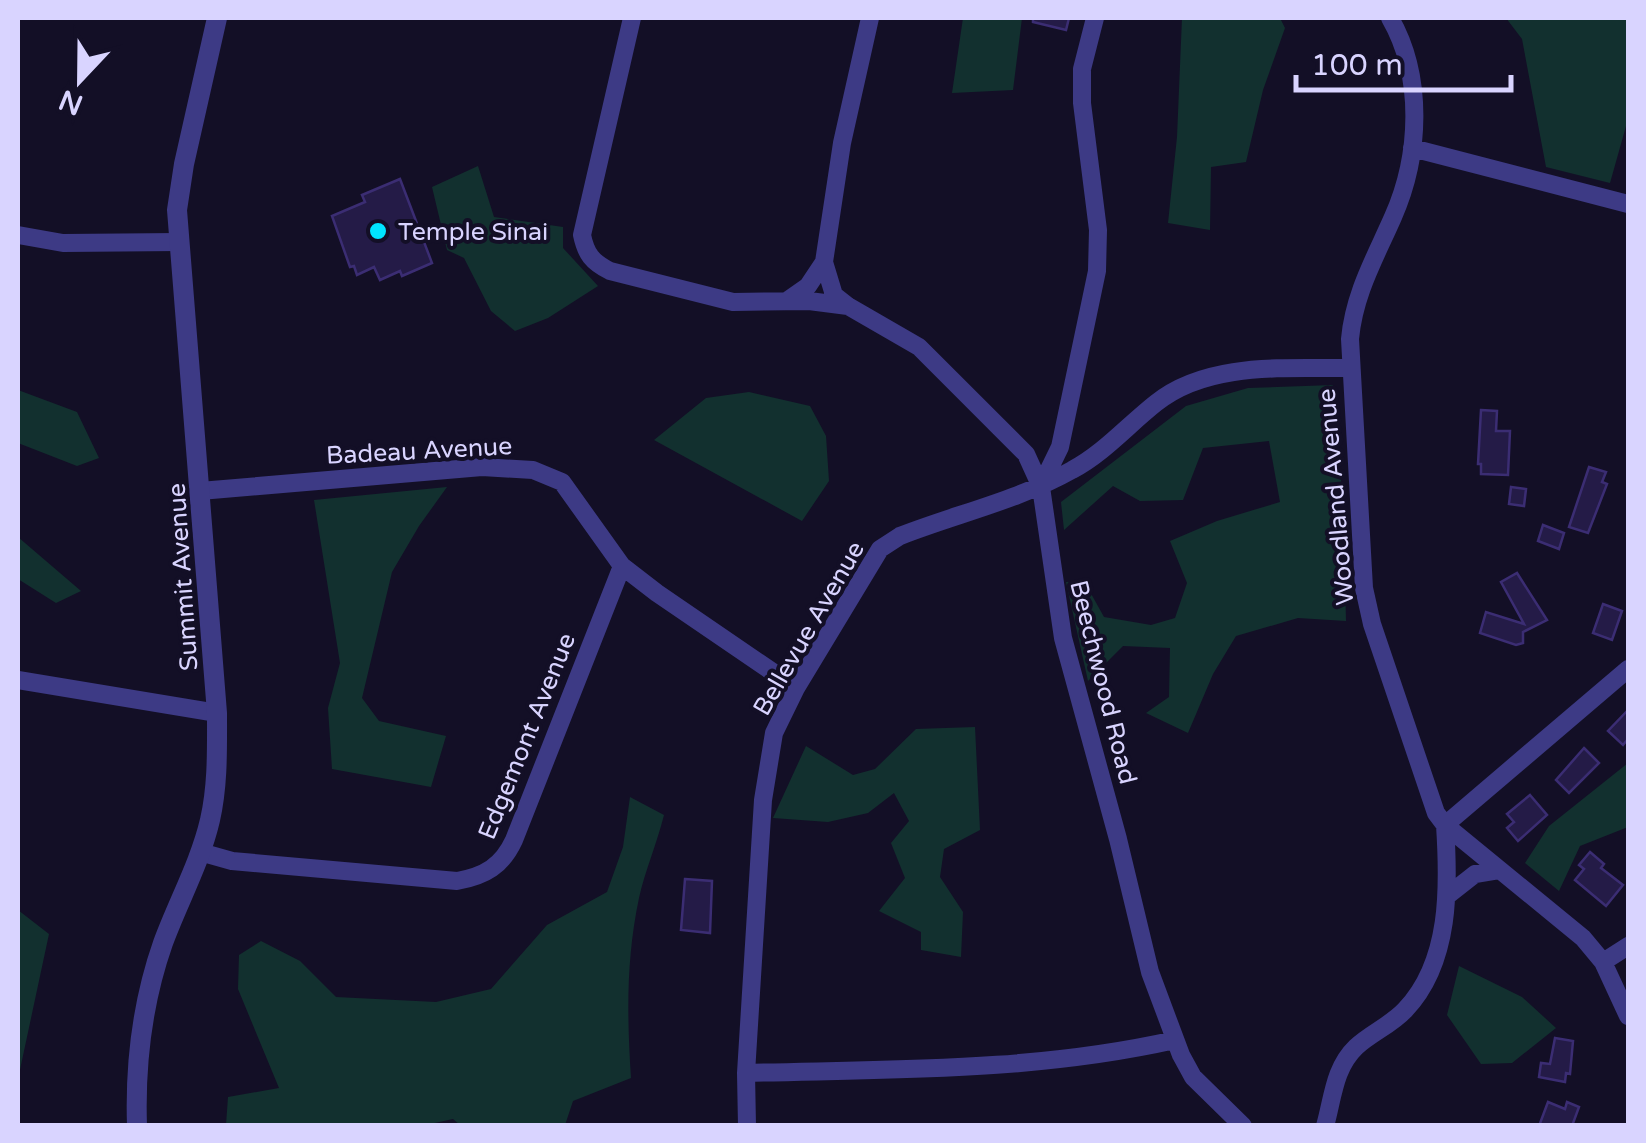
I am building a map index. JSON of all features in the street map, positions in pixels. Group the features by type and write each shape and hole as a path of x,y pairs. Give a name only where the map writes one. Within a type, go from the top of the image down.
{"street":[{"name":"Summit Avenue","path":"137,1126 139,1056 148,996 163,943 200,852 215,785 217,712 177,210 218,18"},
{"path":"632,18 582,235 585,250 594,263 610,271 733,302 788,300 848,306"},
{"path":"788,300 808,286 824,262 842,143 870,18"},
{"path":"1041,486 1060,447 1097,270 1098,230 1082,103 1082,68 1095,18"},
{"name":"Woodland Avenue","path":"1390,18 1410,70 1415,107 1412,148 1404,191 1353,311 1350,368 1364,588 1372,624 1431,802 1445,825 1553,910 1604,962 1628,1016"},
{"path":"1412,148 1628,204"},
{"path":"18,235 63,243 179,242"},
{"path":"824,262 834,295 848,306"},
{"name":"Beechwood Road","path":"848,306 919,346 1026,454 1041,486 1063,638 1150,972 1193,1077 1242,1126"},
{"name":"Bellevue Avenue","path":"748,1126 746,1073 763,800 774,733 796,688 880,549 900,536 1041,486 1090,459 1156,402 1198,380 1233,372 1350,368"},
{"name":"Badeau Avenue","path":"200,491 482,466 533,470 562,482 574,494 622,566 796,688"},
{"name":"Edgemont Avenue","path":"200,852 232,861 458,881 488,872 501,862 514,840 622,566"},
{"path":"1325,1126 1335,1081 1344,1061 1356,1047 1404,1012 1421,986 1441,940 1446,896 1445,825 1628,669"},
{"path":"18,680 217,712"},
{"path":"1446,896 1475,874 1499,870"},
{"path":"1604,962 1628,946"},
{"path":"746,1073 1018,1065 1102,1056 1175,1040"}],"green space":[{"path":"963,18 1022,18 1013,90 952,93"},
{"path":"1182,18 1280,18 1285,28 1263,90 1246,162 1211,167 1210,230 1168,223 1177,137"},
{"path":"1506,18 1628,18 1628,119 1610,183 1546,167 1522,39"},
{"path":"478,166 494,217 563,227 563,248 598,286 548,318 515,331 491,311 464,258 447,250 432,187"},
{"path":"1333,385 1343,503 1346,621 1298,618 1236,636 1213,674 1188,733 1146,713 1169,697 1170,648 1123,646 1088,681 1066,582 1084,581 1104,617 1151,625 1175,618 1187,583 1170,541 1217,521 1280,502 1269,441 1203,448 1183,500 1140,501 1113,486 1064,530 1061,502 1186,406 1248,388"},
{"path":"18,390 77,412 99,458 77,466 18,443"},
{"path":"749,392 810,406 826,436 829,481 802,521 654,440 706,398"},
{"path":"447,487 392,572 362,698 379,721 446,736 431,787 332,769 328,708 340,663 314,500"},
{"path":"18,537 81,591 56,603 18,579"},
{"path":"975,727 980,830 944,849 940,877 963,912 961,957 921,950 921,932 879,911 905,878 891,843 909,821 894,793 868,813 828,822 773,818 806,746 853,775 875,769 916,729"},
{"path":"1628,763 1628,827 1580,846 1559,891 1525,863 1549,826"},
{"path":"630,797 664,815 642,888 632,944 628,1010 631,1078 573,1101 565,1125 460,1125 453,1119 421,1126 226,1125 228,1097 279,1088 238,989 239,955 261,941 300,961 336,997 436,1002 491,989 547,925 607,892 623,847"},
{"path":"18,910 49,934 18,1079"},
{"path":"1459,966 1522,997 1556,1028 1512,1063 1481,1064 1447,1015"}],"building":[{"path":"1033,18 1069,18 1066,30 1033,22"},
{"name":"Temple Sinai","path":"400,179 432,263 402,276 400,271 380,280 374,267 357,275 354,266 350,267 332,216 365,202 362,195"},
{"path":"1481,410 1497,411 1496,431 1510,431 1508,475 1481,474"},
{"path":"1589,467 1606,472 1602,482 1607,484 1588,533 1569,527"},
{"path":"1511,487 1526,489 1524,506 1509,504"},
{"path":"1543,525 1564,533 1559,549 1538,541"},
{"path":"1517,573 1547,620 1523,632 1523,643 1516,645 1480,633 1486,612 1524,624 1501,582"},
{"path":"1603,604 1622,611 1612,640 1593,633"},
{"path":"1628,710 1628,739 1623,745 1608,731"},
{"path":"1584,748 1599,763 1569,793 1556,780"},
{"path":"1530,795 1547,815 1518,841 1507,828 1514,822 1507,814"},
{"path":"1590,852 1604,864 1601,868 1623,885 1606,906 1575,880 1584,869 1579,865"},
{"path":"685,879 712,881 710,933 681,930"},
{"path":"1555,1038 1573,1041 1570,1074 1566,1073 1565,1082 1539,1077 1541,1063 1550,1064"},
{"path":"1548,1102 1565,1109 1567,1102 1579,1107 1572,1126 1539,1126"}],"place":[{"name":"Temple Sinai","path":"378,231"}]}
